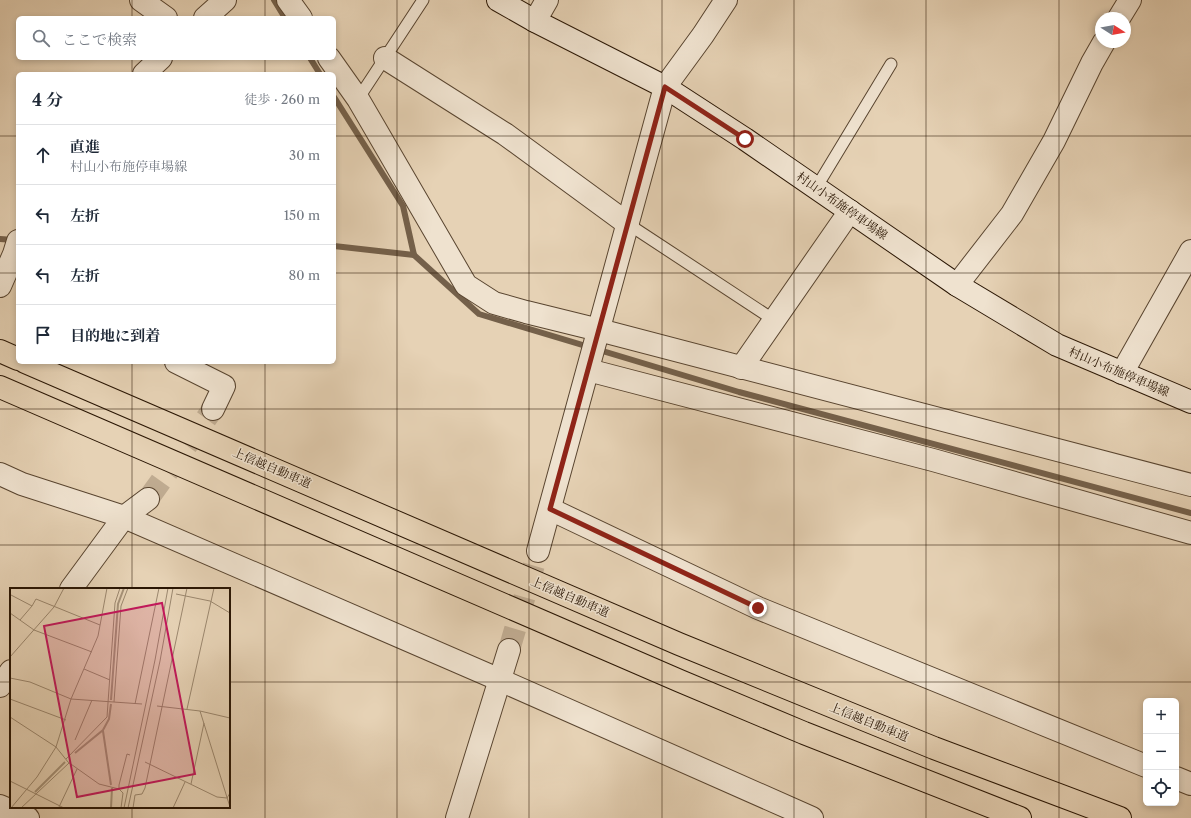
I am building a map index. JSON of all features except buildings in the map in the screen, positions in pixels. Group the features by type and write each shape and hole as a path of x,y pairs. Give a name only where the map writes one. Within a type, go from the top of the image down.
{"highway":[{"path":"0,351 16,358"},
{"name":"上信越自動車道","path":"30,364 679,644 920,742 1120,818"},
{"path":"0,387 680,681 804,733 1020,818"}],"street":[{"path":"141,0 163,16"},
{"path":"207,16 226,0"},
{"path":"288,0 300,16"},
{"name":"村山小布施停車場線","path":"498,0 535,21 665,87 745,139 957,285 1057,345 1191,402"},
{"path":"535,21 547,0"},
{"path":"538,551 665,87 703,35 726,0"},
{"path":"1123,12 1130,0"},
{"path":"957,285 1012,214 1054,141 1101,48"},
{"path":"385,58 505,134 628,224"},
{"path":"146,72 159,60"},
{"path":"330,60 358,99 466,285 494,303 598,333 741,368 1191,485"},
{"path":"741,368 850,211"},
{"path":"16,248 0,286 16,291"},
{"path":"1122,373 1191,251"},
{"path":"180,364 224,386 213,409"},
{"path":"588,370 933,460 1191,533"},
{"path":"0,474 22,484 124,517 500,680 812,818"},
{"path":"72,588 124,517 148,499"},
{"path":"550,509 758,608 1143,765"},
{"path":"457,818 509,650"},
{"path":"0,686 10,672"},
{"path":"1179,779 1191,784"},
{"path":"0,806 28,818"}],"lane":[{"path":"358,99 423,0"},
{"path":"816,188 891,64"},
{"path":"628,224 774,320"}],"waterway":[{"path":"274,0 284,16"},
{"path":"311,60 319,72"},
{"path":"336,100 403,206 414,255 479,314 739,392 1191,513"},
{"path":"0,239 14,240"},
{"path":"336,246 414,255"}],"tunnel":[{"path":"148,499 213,409"},
{"path":"509,650 538,551"}],"route":[{"path":"745,139 665,87 550,509 758,608"}]}
